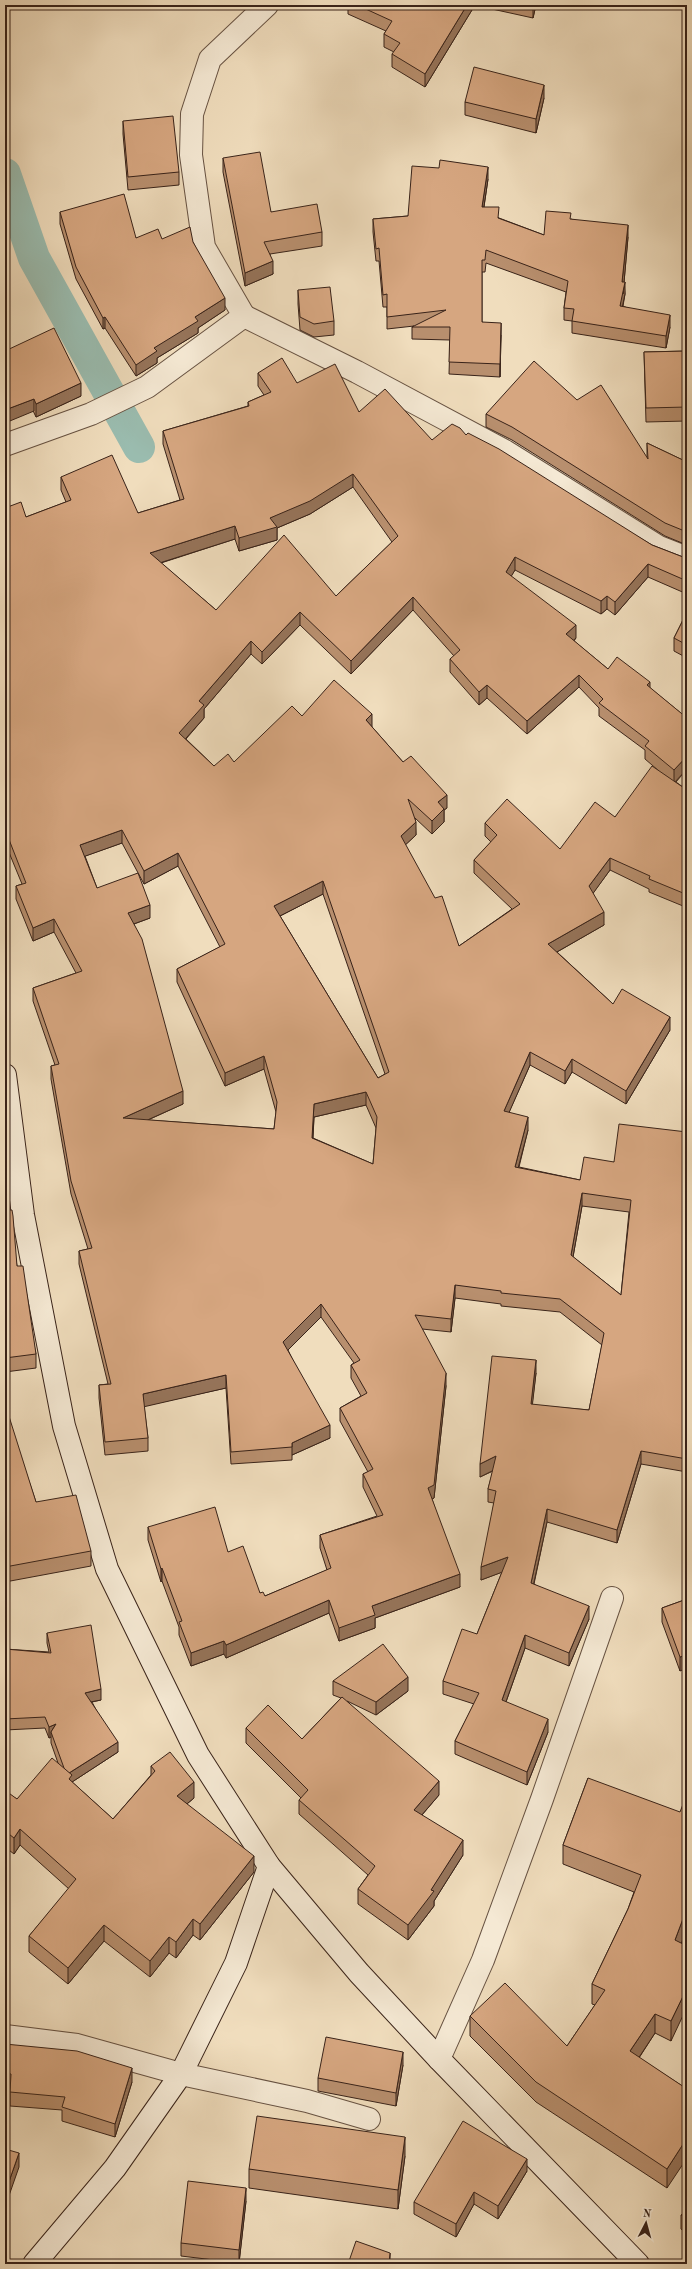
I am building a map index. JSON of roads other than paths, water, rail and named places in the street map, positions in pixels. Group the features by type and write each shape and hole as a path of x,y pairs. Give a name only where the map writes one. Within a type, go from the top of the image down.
{"street":[{"path":"267,5 210,59 192,114 191,155 204,247 244,316 357,372 505,451 659,547 687,558"},
{"path":"5,445 91,414 147,387 244,316"},
{"path":"5,1075 23,1215 64,1426 107,1570 198,1755 269,1866 359,1972 438,2059 638,2264"},
{"path":"438,2059 483,1960 542,1799 612,1598"},
{"path":"34,2264 115,2168 181,2074 236,1963 269,1866"},
{"path":"5,2036 78,2045 181,2074 307,2101 370,2119"}],"waterway":[{"path":"5,174 34,258 139,447"}]}
